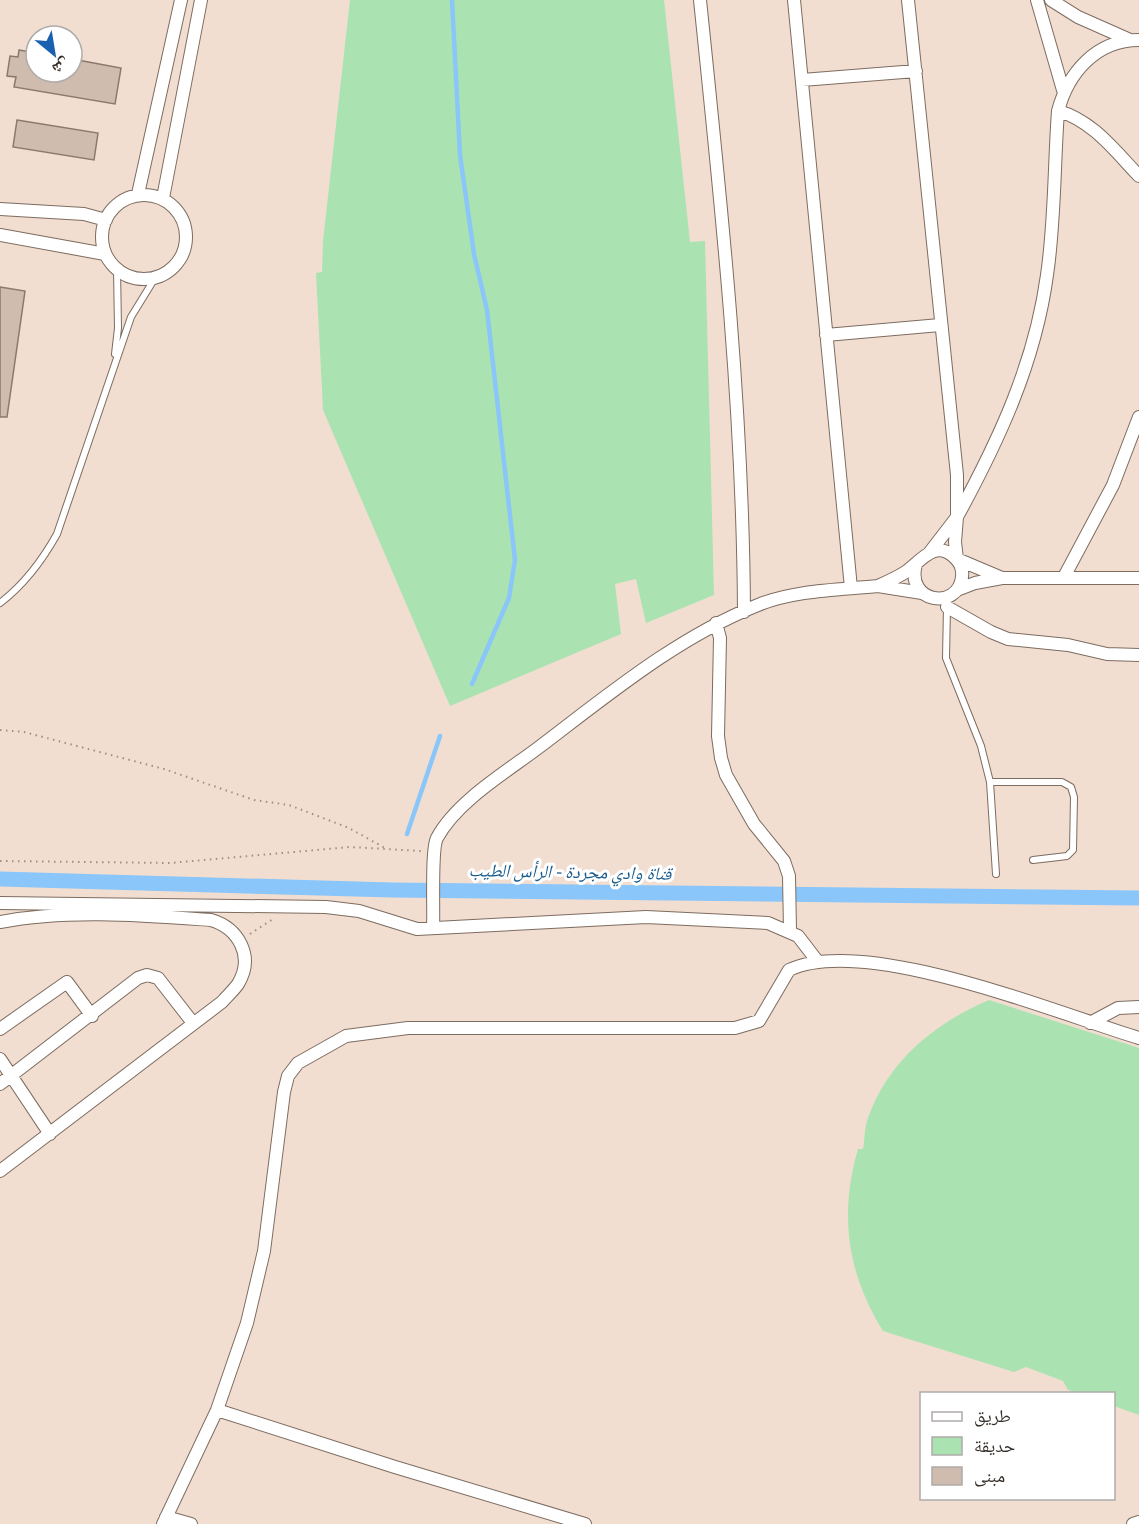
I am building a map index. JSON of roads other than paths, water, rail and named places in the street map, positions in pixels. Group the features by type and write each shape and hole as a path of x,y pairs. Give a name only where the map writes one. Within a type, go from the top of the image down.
{"street":[{"path":"138,194 181,0"},
{"path":"163,198 201,0"},
{"path":"700,0 724,234 743,521 744,612"},
{"path":"794,0 851,588"},
{"path":"908,0 957,476 955,542 957,559 963,575 957,590 947,602"},
{"path":"1037,0 1063,90"},
{"path":"1051,0 1078,17 1135,40"},
{"path":"878,586 916,564 930,552 957,517 995,448 1019,389 1038,327 1048,274 1058,111 1063,90 1076,71 1091,56 1110,45 1135,40"},
{"path":"802,80 916,70"},
{"path":"1058,111 1080,119 1090,126 1139,176"},
{"path":"138,194 163,198 177,208 184,220 187,238 183,254 177,265 155,278 135,278 117,269 105,254 103,230 106,220 111,210 123,200 138,194"},
{"path":"0,209 84,214 106,220"},
{"path":"0,235 105,254"},
{"path":"826,335 940,325"},
{"path":"1064,577 1113,485 1139,417"},
{"path":"930,552 943,550 957,559 1002,578"},
{"path":"916,564 914,579 922,593"},
{"path":"957,590 975,583 1002,578 1139,578"},
{"path":"434,922 436,840 455,813 504,773 683,642 716,623 744,612 789,597 878,586 922,593 947,602 991,632 1008,639 1068,645 1107,654 1139,655"},
{"path":"716,623 720,638 718,736 721,758 735,792 754,824 784,861 789,876 790,930"},
{"path":"0,903 342,908 401,926 434,922 645,917 768,923 790,930 806,943 818,962"},
{"path":"0,922 27,917 86,915 188,918 222,924 241,941 245,958 238,984 222,1002 0,1171"},
{"path":"191,1524 165,1521 217,1410 252,1303 264,1251 288,1076 298,1063 346,1036 408,1028 735,1028 759,1021 789,970 818,962 873,963 915,969 1139,1038"},
{"path":"0,1084 92,1016 138,978 153,975 161,981 193,1023"},
{"path":"0,1029 67,982 92,1016"},
{"path":"1090,1023 1118,1008 1139,1006"},
{"path":"0,1059 50,1134"},
{"path":"217,1410 585,1524"},
{"path":"1132,1524 1139,1522"}],"lane":[{"path":"114,363 118,328 117,269"},
{"path":"0,603 24,581 43,558 57,534 131,317 155,278"},
{"path":"947,602 946,658 981,746 990,782 996,874"},
{"path":"990,782 1062,782 1071,787 1074,797 1073,850 1067,856 1033,860"}],"waterway":[{"path":"452,0 460,155 474,254 487,310 515,560 509,598 472,684"},
{"path":"407,834 440,736"},
{"name":"قناة وادي مجردة - الرأس الطيب","path":"0,879 392,890 1139,898"}]}
